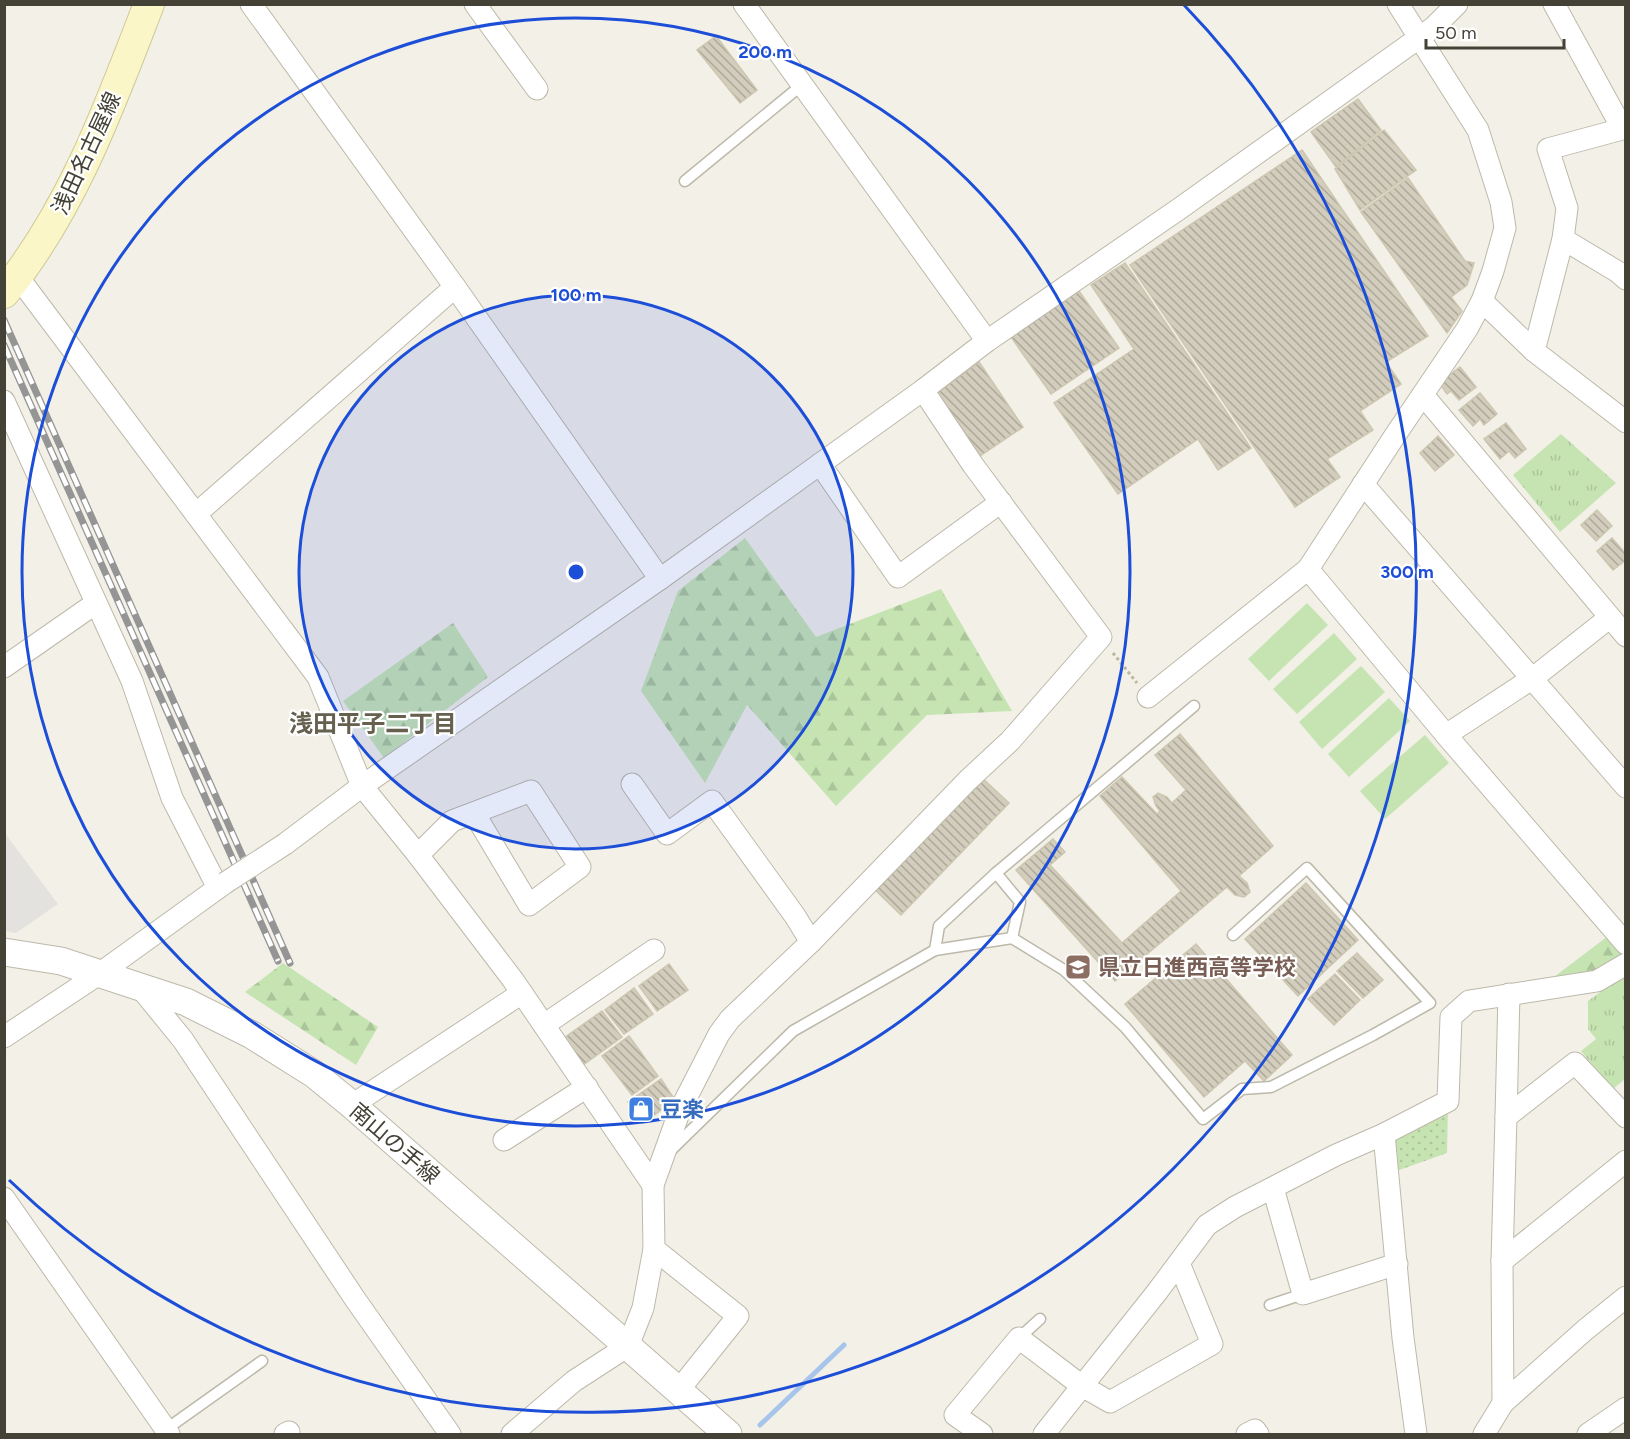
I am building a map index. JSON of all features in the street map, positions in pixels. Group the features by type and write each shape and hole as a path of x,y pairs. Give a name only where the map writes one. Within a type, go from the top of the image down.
{"main road":[{"name":"浅田名古屋線","path":"11,285 57,217 105,119 148,4"}],"street":[{"path":"251,4 455,287 660,579"},
{"path":"475,4 537,89"},
{"path":"744,4 987,341"},
{"path":"1148,697 1308,569 1467,329 1482,300 1505,228 1501,202 1478,130 1398,4"},
{"path":"4,1038 285,844 362,786 660,579 923,390 987,341 1179,209 1434,27 1457,4"},
{"path":"1534,351 1563,239 1567,208 1548,149 1624,128 1554,4"},
{"path":"1563,239 1623,271"},
{"path":"11,285 196,514 318,677 362,786 418,855 522,993 653,1185"},
{"path":"196,514 455,287"},
{"path":"1482,300 1534,351 1626,422"},
{"path":"512,1434 532,1428 574,1382 628,1346 643,1308 654,1249 653,1185 680,1110 719,1034 730,1019 811,942 968,780 1010,741 1101,638 1000,502 923,390"},
{"path":"1423,395 1626,636"},
{"path":"4,401 132,681 172,798 222,886"},
{"path":"820,464 898,578 1000,502"},
{"path":"1363,484 1626,787"},
{"path":"1308,569 1446,735 1626,944"},
{"path":"4,668 96,603"},
{"path":"1446,735 1533,678 1609,618"},
{"path":"632,784 667,834 712,801 795,916 811,942"},
{"path":"418,855 453,821 531,791 580,867 530,904 474,813"},
{"path":"544,1025 654,950"},
{"name":"南山の手線","path":"4,952 61,961 186,1002 252,1035 314,1074 728,1434"},
{"path":"1044,1434 1207,1224 1336,1155 1384,1134 1448,1101 1451,1017 1469,1001 1597,981 1626,964"},
{"path":"139,986 183,1040 355,1299 450,1434"},
{"path":"352,1105 522,993"},
{"path":"1503,1403 1502,1261 1509,994"},
{"path":"1506,1117 1575,1063 1626,1117"},
{"path":"504,1140 587,1087"},
{"path":"1384,1134 1403,1338 1416,1434"},
{"path":"1502,1261 1626,1161"},
{"path":"1273,1188 1303,1294 1397,1264"},
{"path":"4,1198 164,1433"},
{"path":"654,1249 738,1316 678,1391"},
{"path":"982,1434 955,1415 1019,1338 1082,1386 1110,1402 1212,1344 1179,1263"},
{"path":"1484,1434 1503,1403 1626,1297"},
{"path":"1588,1434 1626,1408"},
{"path":"1247,1434 1256,1430 1258,1434"}],"lane":[{"path":"685,181 803,84"},
{"path":"935,950 939,926 996,873 1194,706"},
{"path":"663,1158 793,1031 935,950 1012,938 1064,970 1125,1027 1203,1119 1242,1089 1271,1087 1430,1003 1307,868 1233,934"},
{"path":"996,873 1020,902 1012,938"},
{"path":"1270,1305 1303,1294"},
{"path":"1019,1338 1040,1319"},
{"path":"164,1433 262,1361"}],"path":[{"path":"1101,638 1133,677"}],"green space":[{"path":"1561,434 1616,483 1560,532 1513,475"},
{"path":"745,538 816,637 941,589 1012,711 927,715 836,806 747,705 705,783 641,691 678,591"},
{"path":"1307,603 1328,625 1269,681 1248,659"},
{"path":"453,623 488,677 384,758 343,701"},
{"path":"1334,633 1357,659 1297,714 1273,689"},
{"path":"1361,666 1385,692 1322,749 1299,722"},
{"path":"1389,698 1410,721 1349,777 1328,754"},
{"path":"1425,735 1449,763 1385,819 1360,791"},
{"path":"1608,936 1625,955 1596,973 1550,980"},
{"path":"283,963 378,1027 356,1065 245,992"},
{"path":"1625,974 1625,1079 1613,1089 1581,1051 1596,1039 1588,1029 1588,1001"},
{"path":"1448,1104 1447,1153 1391,1173 1387,1136"}],"shaded area":[{"path":"4,832 58,904 16,933 5,931"}],"building":[{"path":"716,36 757,90 740,103 697,50"},
{"path":"1358,99 1381,130 1336,167 1311,132"},
{"path":"1384,130 1416,170 1360,210 1335,169"},
{"path":"1302,150 1428,336 1386,362 1401,384 1360,411 1373,430 1327,459 1340,477 1295,507 1130,265"},
{"path":"1408,178 1465,261 1474,263 1467,285 1451,297 1462,311 1447,333 1361,212"},
{"path":"1125,263 1251,448 1218,470 1198,439 1118,494 1054,403 1134,349 1091,285"},
{"path":"1079,291 1119,348 1051,394 1011,337"},
{"path":"979,362 1023,427 980,456 937,393"},
{"path":"1460,367 1476,387 1459,400 1451,391 1447,394 1439,383"},
{"path":"1480,393 1497,414 1484,425 1480,419 1473,426 1459,410"},
{"path":"1506,423 1526,449 1515,458 1509,451 1500,459 1484,439"},
{"path":"1438,436 1454,455 1435,471 1420,453"},
{"path":"1597,510 1612,526 1596,541 1581,525"},
{"path":"1612,538 1626,554 1626,560 1613,570 1597,551"},
{"path":"1180,734 1273,846 1239,876 1247,883 1250,892 1244,897 1235,895 1227,887 1115,981 1016,870 1053,839 1065,852 1050,865 1122,943 1181,891 1100,796 1122,777 1157,814 1160,811 1153,797 1158,793 1167,797 1172,803 1186,790 1155,755"},
{"path":"979,775 1009,803 901,915 871,886"},
{"path":"1306,883 1358,940 1298,996 1245,939"},
{"path":"1196,944 1292,1055 1264,1081 1245,1061 1204,1097 1125,1004"},
{"path":"1357,953 1383,980 1363,998 1337,971"},
{"path":"669,964 688,990 657,1011 639,986"},
{"path":"1335,974 1360,1000 1334,1025 1308,999"},
{"path":"634,988 653,1014 624,1034 605,1010"},
{"path":"602,1011 622,1037 583,1065 564,1038"},
{"path":"629,1036 658,1076 632,1095 602,1056"},
{"path":"661,1079 675,1100 643,1123 628,1102"}],"waterway":[{"path":"760,1425 844,1345"}],"railway":[{"path":"4,320 290,963"},
{"path":"4,345 278,961"}],"place":[{"name":"県立日進西高等学校","path":"1078,967"},
{"name":"豆楽","path":"641,1109"}],"district":[{"name":"浅田平子二丁目","path":"373,724"}]}
